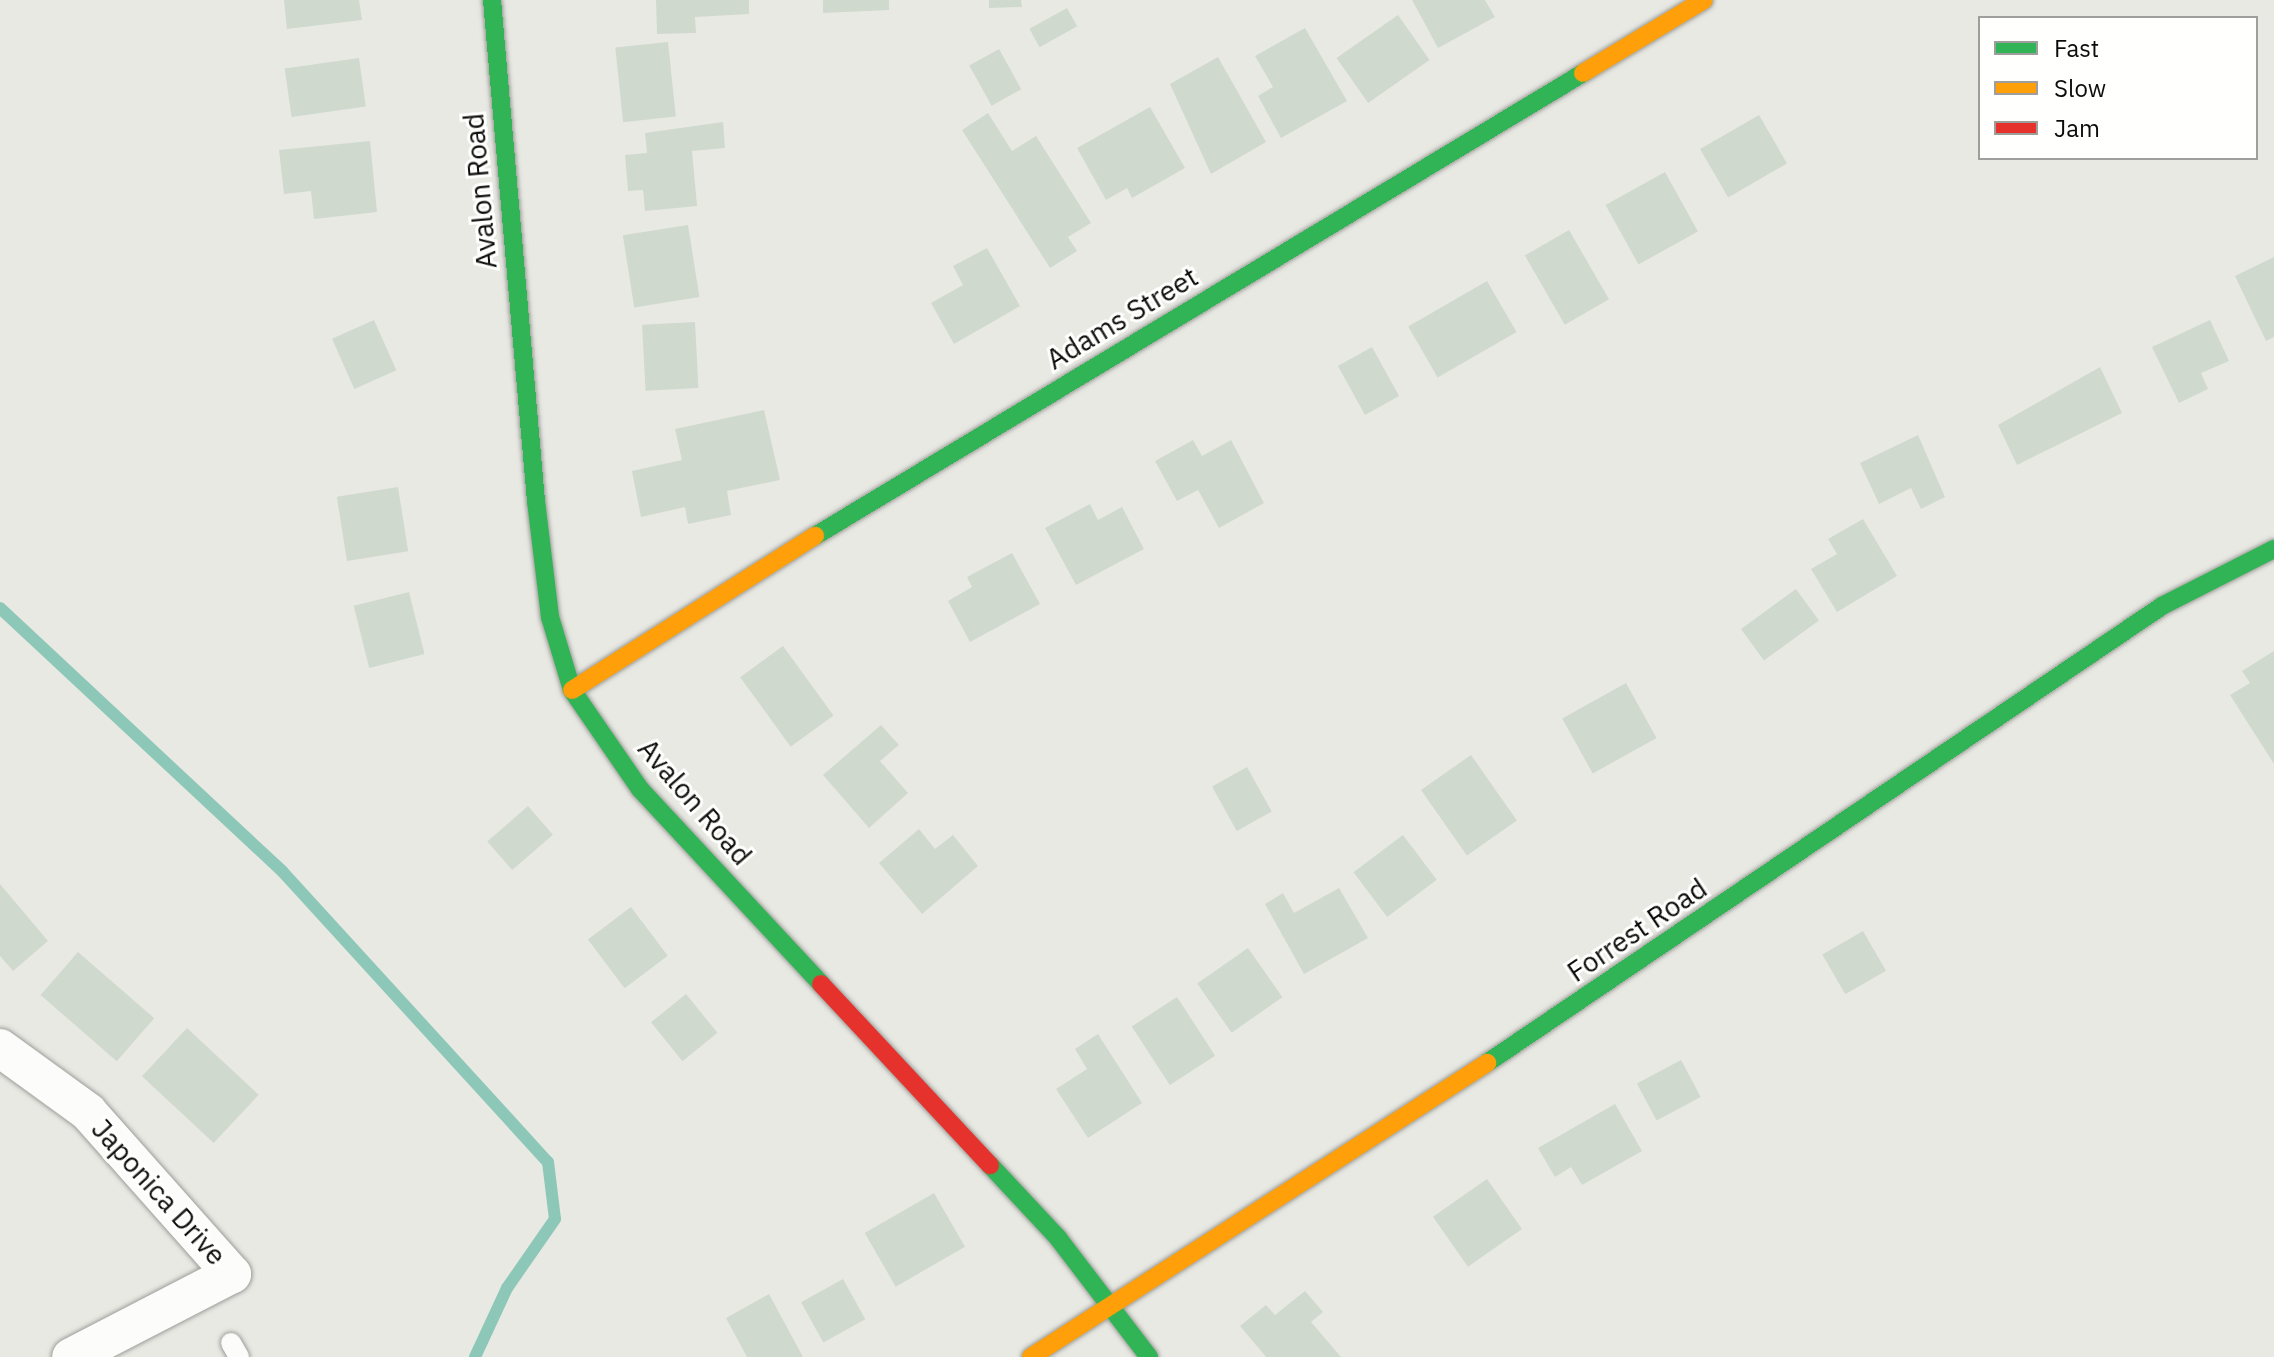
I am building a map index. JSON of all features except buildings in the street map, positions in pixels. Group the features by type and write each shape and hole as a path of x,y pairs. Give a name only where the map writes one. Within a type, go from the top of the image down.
{"street":[{"name":"Avalon Road","path":"492,0 536,501 550,617 572,690 640,789 1058,1238 1149,1357"},
{"name":"Adams Street","path":"572,690 906,479 1704,0"},
{"name":"Forrest Road","path":"1031,1357 1108,1304 1661,950 2150,614 2274,549"},
{"name":"Japonica Drive","path":"0,1048 88,1112 232,1274 71,1357"}],"waterway":[{"path":"0,608 282,871 548,1162 555,1219 507,1288 475,1357"}],"traffic: fast":[{"path":"492,0 536,501 550,617 572,690 640,789 821,984"},
{"path":"815,536 1583,73"},
{"path":"1487,1063 2162,606 2274,549"},
{"path":"990,1165 1058,1238 1149,1357"}],"traffic: slow":[{"path":"1583,73 1704,0"},
{"path":"572,690 815,536"},
{"path":"1031,1357 1487,1063"}],"traffic: jam":[{"path":"821,984 990,1165"}]}
